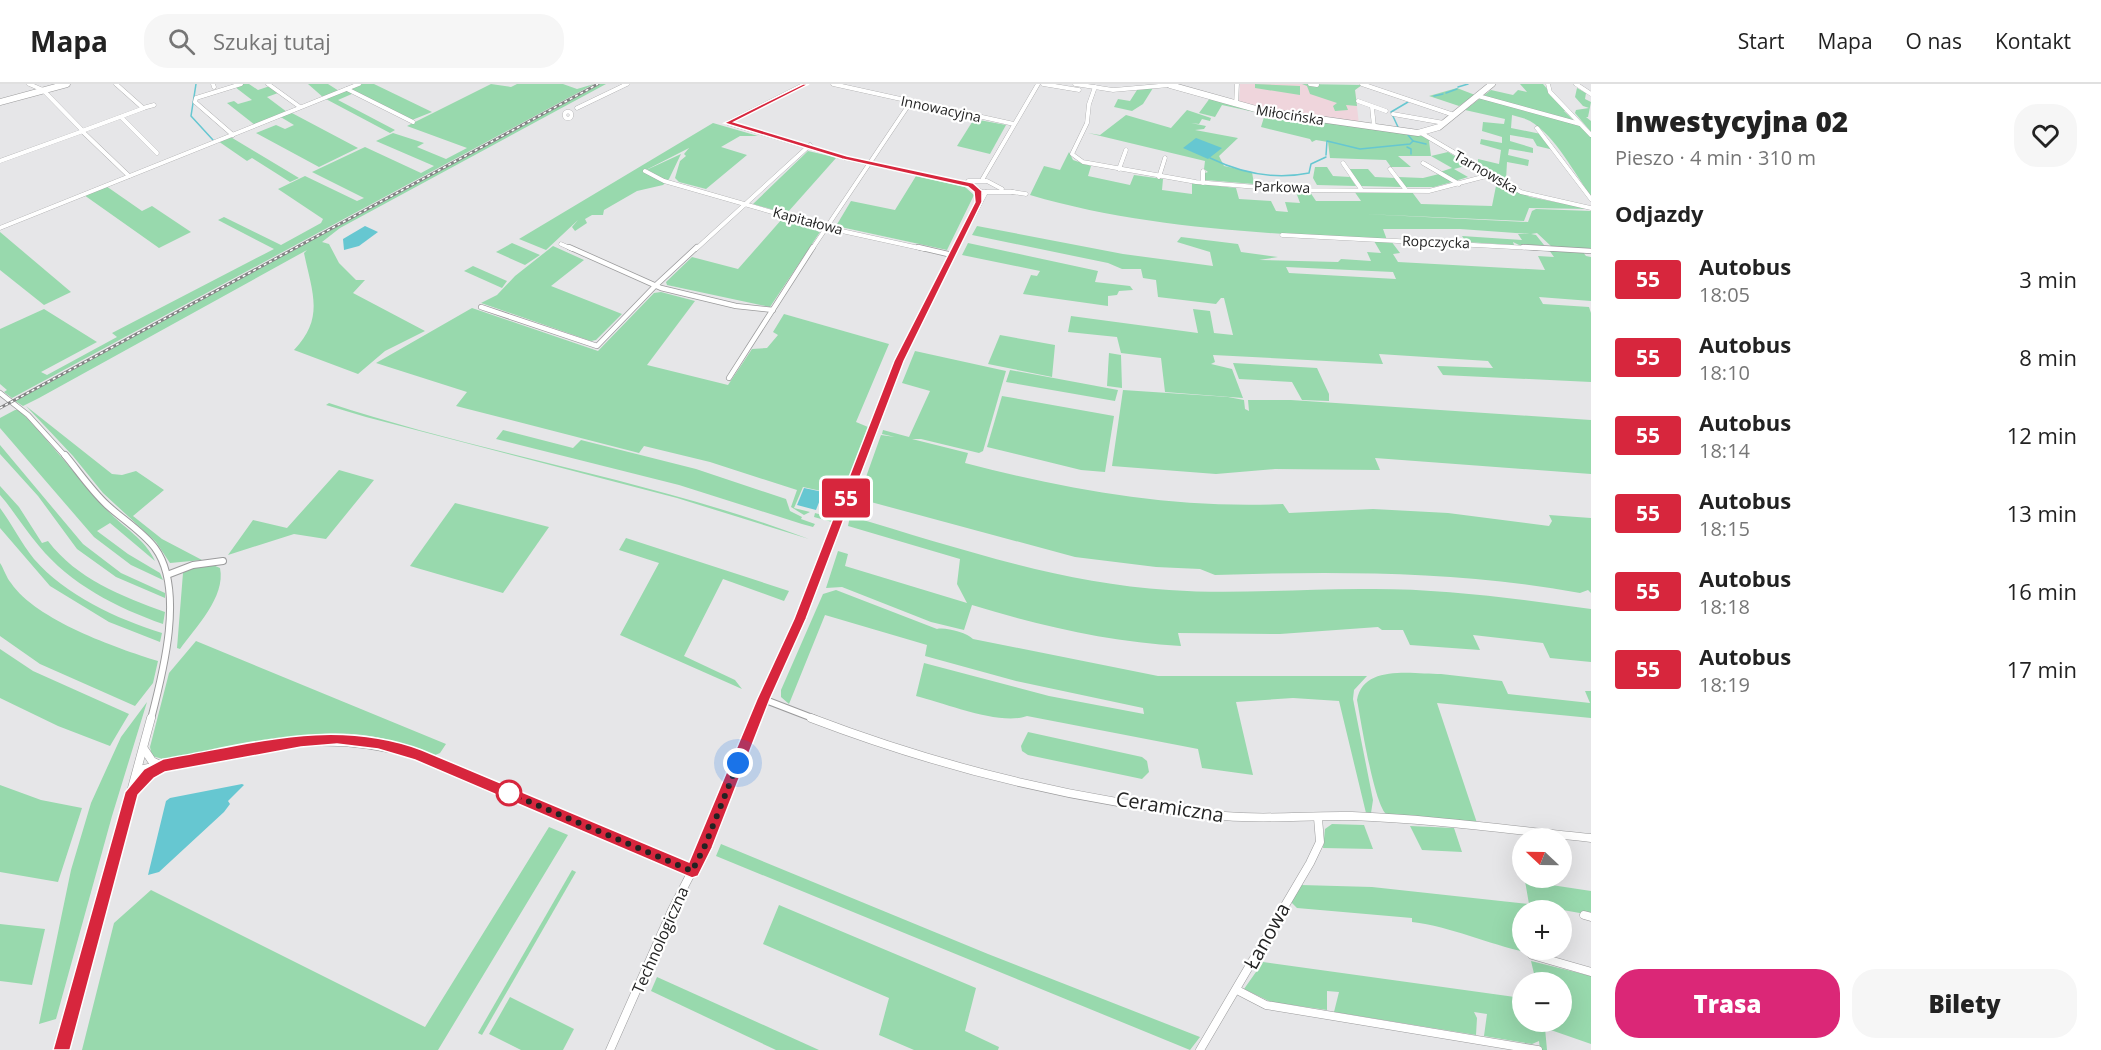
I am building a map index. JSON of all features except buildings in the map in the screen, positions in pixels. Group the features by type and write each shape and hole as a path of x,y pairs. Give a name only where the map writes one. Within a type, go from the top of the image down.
{"street":[{"path":"29,84 42,89 129,176"},
{"path":"0,102 67,84"},
{"path":"116,84 144,108"},
{"path":"233,135 195,102 196,98 241,84"},
{"path":"268,84 300,107"},
{"path":"0,228 359,84"},
{"path":"571,113 627,84"},
{"path":"805,84 732,119 737,124 808,146 973,184 982,180 988,171 1038,84"},
{"name":"Innowacyjna","path":"833,84 910,104 1014,124"},
{"path":"1043,84 1079,90"},
{"name":"Miłocińska","path":"1075,84 1113,90 1170,85 1266,112 1421,133 1436,129 1492,84"},
{"path":"1135,84 1144,87"},
{"path":"1236,104 1237,84"},
{"path":"1310,84 1317,85"},
{"path":"1362,84 1454,115"},
{"path":"1548,84 1550,92 1591,135"},
{"path":"1576,84 1591,94"},
{"path":"350,86 413,122"},
{"name":"Parkowa","path":"1095,87 1089,104 1087,123 1072,154 1080,161 1119,170 1203,183 1292,189 1439,190 1490,175"},
{"path":"1478,96 1580,124"},
{"path":"1358,101 1386,111"},
{"path":"729,378 910,104"},
{"path":"0,162 154,105"},
{"path":"1372,106 1374,128"},
{"path":"1393,114 1444,123"},
{"path":"121,117 157,153"},
{"path":"1537,128 1561,155 1591,198"},
{"name":"Tarnowska","path":"1421,133 1490,175 1530,196 1591,208"},
{"path":"481,307 597,346 655,286 808,146"},
{"path":"1119,170 1126,150"},
{"path":"1159,177 1165,158"},
{"path":"1343,164 1361,189"},
{"path":"1423,164 1459,184"},
{"path":"1390,169 1406,190"},
{"name":"Kapitałowa","path":"645,171 667,182 828,228 951,255"},
{"path":"988,171 988,181 994,189"},
{"path":"1203,171 1203,183"},
{"path":"982,180 988,181"},
{"path":"973,184 978,191 986,192 994,189 1026,194"},
{"name":"Technologiczna","path":"978,191 978,202"},
{"name":"Technologiczna","path":"610,1050 672,910 704,848 764,699 800,619 897,366 978,202 986,192"},
{"name":"Ropczycka","path":"1282,235 1591,251"},
{"path":"561,244 655,286 736,306 774,310"},
{"path":"0,393 18,405 48,433 98,496 156,549 167,575 170,606 154,708 144,749 61,1050"},
{"path":"167,575 193,565 223,561"},
{"name":"Ceramiczna","path":"764,699 869,740 965,768 1153,806 1260,819 1342,816 1406,819 1591,838"},
{"path":"138,770 301,741 337,738 378,742 417,755 692,871"},
{"path":"144,749 152,760 163,766"},
{"path":"132,792 149,774 163,766"},
{"name":"Łanowa","path":"1200,1050 1310,863 1320,842 1318,818"},
{"path":"1549,960 1591,972"},
{"path":"1237,990 1266,1005 1539,1050"}],"shaded area":[{"path":"1240,84 1303,84 1335,88 1362,85 1355,90 1359,124 1270,111 1239,103"}],"green space":[{"path":"249,84 258,90 270,86 278,93 267,97 287,112 255,125 227,103 234,101 238,104 252,100 235,87"},
{"path":"308,84 328,84 339,91 347,90 354,93 338,100 395,130 390,133 324,98"},
{"path":"362,84 374,84 432,112 412,120 351,89"},
{"path":"491,84 511,87 517,84 563,84 577,89 594,84 12,398 4,392 7,390 0,384 0,329 44,309 97,342 41,372 47,375 117,337 112,333 274,249 218,220 224,217 281,245 321,223 323,219 278,189 305,176 357,201 364,198 312,172 365,147 421,173 434,166 376,141 393,133 424,143 417,147 446,159 467,148 407,126"},
{"path":"600,84 606,84 340,228 322,242 329,244 339,263 356,280 365,280 353,293 425,331 385,351 358,374 294,350 304,338 313,316 313,292 304,253 307,250 39,398 23,406 15,401"},
{"path":"1255,84 1300,86 1300,95 1255,88"},
{"path":"1302,84 1362,85 1355,90 1357,106 1346,105 1348,110 1335,111 1333,106 1337,103 1310,94 1307,86"},
{"path":"1520,84 1543,84 1566,111 1564,111 1591,137 1591,196 1548,136 1530,121 1512,115 1511,128 1541,134 1554,150 1537,146 1533,139 1510,135 1510,141 1533,148 1533,153 1509,149 1508,155 1529,160 1528,166 1507,162 1506,180 1478,164 1478,159 1499,164 1501,150 1480,144 1481,139 1502,143 1502,137 1482,131 1483,122 1504,124 1505,119 1465,110 1491,90 1513,95 1518,90 1527,92"},
{"path":"1153,88 1143,104 1132,111 1114,107 1118,99 1130,101 1137,90"},
{"path":"1457,88 1475,95 1459,106 1429,96"},
{"path":"1577,88 1586,93 1585,99 1591,102 1588,117 1586,117 1591,121 1591,132 1575,113 1576,110 1589,108 1583,106 1575,97"},
{"path":"1210,98 1259,113 1222,105 1215,117 1199,113"},
{"path":"1187,110 1211,118 1210,121 1202,119 1199,124 1191,123 1206,126 1204,129 1195,130 1238,138 1219,156 1224,166 1252,172 1254,184 1205,180 1205,173 1208,172 1204,169 1205,161 1088,133 1100,135 1126,115 1171,128"},
{"path":"290,112 358,148 319,167 256,133 276,125 285,129 294,125 279,116"},
{"path":"1265,114 1420,135 1431,141 1429,141 1431,156 1398,156 1411,167 1391,167 1386,160 1330,158 1328,142 1316,140 1312,142 1310,139 1261,127"},
{"path":"974,119 1006,125 990,154 957,146"},
{"path":"713,123 758,136 740,136 721,147 747,155 706,189 679,182 675,178 680,161 686,156 684,154 689,148 642,172 681,154 669,179 663,185 637,191 604,210 603,215 592,215 585,219 587,223 575,231 572,227 578,220 546,250 519,239"},
{"path":"229,136 299,178 290,182 252,158 247,161 218,141"},
{"path":"808,151 860,163 836,158 788,212 809,220 753,204"},
{"path":"1069,152 1073,160 1091,166 1088,176 1130,185 1134,175 1163,179 1162,190 1192,194 1192,183 1236,188 1239,199 1271,201 1276,211 1288,212 1285,202 1300,203 1296,192 1310,192 1316,201 1361,201 1354,191 1412,192 1421,204 1492,206 1497,181 1530,197 1590,209 1529,208 1524,221 1364,214 1528,222 1532,211 1536,209 1591,211 1591,250 1552,247 1537,233 1531,234 1536,235 1544,245 1543,247 1519,245 1513,242 1514,245 1466,242 1462,236 1522,240 1518,234 1530,234 1460,229 1383,229 1387,240 1207,228 1118,215 1030,195 1044,166 1060,170"},
{"path":"1448,152 1469,165 1454,169 1468,177 1455,181 1440,172 1452,168 1431,156"},
{"path":"1315,167 1327,167 1333,176 1350,177 1356,186 1317,185 1313,178"},
{"path":"1348,169 1368,169 1375,177 1395,178 1401,187 1360,186"},
{"path":"1439,174 1452,182 1434,187 1405,187 1398,177 1423,178"},
{"path":"916,176 965,187 974,195 947,250 836,226 851,201 895,210"},
{"path":"106,186 142,211 152,206 191,232 159,248 84,195"},
{"path":"782,219 820,232 770,307 667,285 666,282 692,257 738,269"},
{"path":"977,226 1123,254 1213,266 1210,252 1177,242 1181,237 1238,244 1241,252 1278,257 1259,260 1338,262 1341,259 1371,261 1367,252 1381,253 1374,241 1391,241 1400,253 1393,254 1398,262 1545,270 1538,256 1554,257 1549,250 1582,251 1586,256 1591,257 1591,301 1539,297 1543,304 1589,307 1591,313 1591,382 1443,375 1437,366 1493,368 1488,361 1379,354 1383,364 1213,355 1215,362 1211,364 1232,369 1243,398 1165,392 1161,358 1121,353 1117,337 1068,332 1071,316 1198,333 1193,309 1210,311 1214,333 1233,335 1224,298 1216,304 1158,297 1156,280 1143,278 1141,269 1122,269 1108,263 972,235","holes":["1286,267 1393,272 1396,279 1289,273"]},
{"path":"0,232 71,292 44,305 0,270"},
{"path":"512,243 540,255 525,265 496,252"},
{"path":"968,243 1098,271 1095,282 1130,286 1133,290 1119,291 1117,295 1108,296 1108,306 1023,294 1031,275 1037,276 1040,271 962,255"},
{"path":"553,246 584,260 551,286 622,314 596,340 591,341 481,303 497,295 515,276"},
{"path":"473,266 507,281 502,288 464,271"},
{"path":"661,292 695,301 647,365 728,385 752,349 767,348 778,335 773,332 784,314 889,344 856,422 868,427 832,522 814,517 815,513 822,515 830,493 803,487 794,508 810,512 804,515 791,507 797,490 710,462 644,446 639,453 456,406 467,392 376,363 472,308 598,351 654,293"},
{"path":"1000,335 1055,345 1052,377 988,364"},
{"path":"915,351 1006,371 983,451 979,453 921,439 912,439 968,453 965,463 1043,482 1122,496 1202,503 1283,504 1289,513 1373,509 1448,513 1549,526 1552,521 1549,515 1591,518 1591,593 1588,590 1580,593 1489,580 1398,574 1215,575 1200,569 1156,567 1075,557 856,498 861,491 881,435 895,437 882,434 883,430 909,437 930,391 902,383"},
{"path":"1109,353 1121,355 1122,388 1107,386"},
{"path":"1233,363 1317,368 1329,394 1329,401 1302,400 1292,382 1239,379"},
{"path":"1010,370 1118,390 1115,401 1006,382"},
{"path":"1123,390 1228,397 1244,400 1245,409 1249,411 1248,400 1291,400 1591,420 1591,474 1375,458 1380,470 1275,469 1216,474 1112,466"},
{"path":"1002,396 1114,416 1105,472 1081,470 987,447"},
{"path":"329,403 449,438 690,500 809,539 677,498 366,417 326,405"},
{"path":"26,406 112,474 122,475 136,471 164,490 133,516 162,539 202,560 170,563 156,542 103,493 73,456"},
{"path":"19,410 31,422 108,511 146,546 155,561 110,523 97,531 128,554 160,573 163,580 131,565 94,537 0,428 0,418"},
{"path":"503,430 573,448 581,440 696,469 786,499 790,511 802,517 801,519 815,524 813,527 679,485 496,439"},
{"path":"0,445 83,544 121,573 165,593 165,598 116,577 77,549 38,496 0,454"},
{"path":"339,470 374,480 326,539 294,534 228,555 253,520 287,528"},
{"path":"0,486 19,507 42,543 48,541 72,566 101,585 165,612 163,624 95,593 65,572 51,560 29,534 0,495"},
{"path":"455,503 549,527 503,593 410,566"},
{"path":"0,508 29,553 61,584 76,595 110,613 162,633 160,642 109,622 50,586 0,528"},
{"path":"850,516 1008,562 1088,580 1128,586 1220,592 1401,589 1510,598 1591,609 1591,662 1550,658 1543,643 1473,635 1480,650 1410,645 1403,630 1382,630 1378,627 1280,634 1178,633 1181,646 1154,644 1075,632 972,605 964,630 931,622 842,587 826,588 838,551 848,554 845,566 967,603 957,584 960,559 848,526"},
{"path":"626,538 789,591 784,601 723,579 684,656 735,680 742,689 620,635 659,563 619,550"},
{"path":"0,563 11,583 23,596 57,621 121,649 158,661 153,683 135,706 40,664 0,636"},
{"path":"213,565 220,568 221,579 214,601 180,649 177,648 183,573 188,568"},
{"path":"836,590 937,629 956,631 973,639 1158,676 1367,676 1354,690 1353,699 1373,800 1371,813 1366,813 1339,701 1293,698 1236,702 1253,775 1202,768 1198,749 1027,716 1002,718 988,716 916,696 924,663 1049,696 1144,714 1143,708 1016,681 925,656 927,645 825,615 789,704 781,697 781,690 823,594"},
{"path":"196,641 446,744 440,753 433,756 385,739 332,733 276,739 166,760 152,756 150,747 169,673"},
{"path":"0,649 33,671 129,714 110,746 58,726 0,698"},
{"path":"1404,673 1441,674 1502,681 1508,694 1590,703 1585,691 1591,691 1591,718 1437,703 1477,823 1387,815 1377,796 1369,762 1357,700 1361,689 1369,681 1379,676"},
{"path":"147,702 112,816 56,1019 39,1024 71,870 91,803 121,737"},
{"path":"1028,732 1142,757 1147,761 1149,772 1142,779 1028,755 1022,751 1021,746"},
{"path":"0,785 41,800 82,808 58,882 0,872"},
{"path":"1332,824 1364,825 1373,849 1323,848 1325,829"},
{"path":"1410,826 1454,828 1462,852 1422,850"},
{"path":"549,827 568,835 438,1050 82,1050 114,923 151,890 425,1027"},
{"path":"721,844 988,954 1200,1037 1190,1050 716,856"},
{"path":"572,870 576,872 482,1035 478,1033"},
{"path":"1301,885 1372,887 1512,902 1512,949 1443,928 1412,922 1412,918 1297,908 1291,902"},
{"path":"1526,888 1571,888 1591,891 1591,915 1572,912 1572,900 1528,900"},
{"path":"779,905 976,988 965,1031 999,1047 998,1050 914,1050 879,1035 889,998 763,944"},
{"path":"0,924 45,929 32,985 0,981"},
{"path":"1531,961 1591,976 1591,1044 1556,1032 1572,1032 1572,972 1534,972"},
{"path":"1263,962 1512,997 1512,1032 1545,1032 1547,1050 1540,1050 1539,1041 1532,1044 1484,1036 1487,1014 1474,1012 1477,1018 1476,1035 1334,1012 1339,992 1327,991 1327,1010 1271,1002 1244,989"},
{"path":"657,977 819,1050 776,1050 651,991"},
{"path":"510,997 574,1029 563,1050 521,1050 489,1034"}],"water":[{"path":"1196,138 1222,148 1208,159 1183,148"},
{"path":"365,226 378,232 359,246 344,250 343,239"},
{"path":"804,488 823,492 816,510 797,505"},
{"path":"244,785 228,801 230,804 224,812 159,872 148,875 166,801 170,798"}],"waterway":[{"path":"196,84 191,116 213,140"},
{"path":"1458,87 1468,84"},
{"path":"1446,93 1457,89"},
{"path":"1434,96 1443,94"},
{"path":"1398,127 1391,112 1408,102"},
{"path":"1408,135 1413,141"},
{"path":"1326,155 1327,141 1360,149 1410,144 1413,141"},
{"path":"1413,141 1426,144"},
{"path":"1407,147 1411,149 1411,154"},
{"path":"1210,158 1234,168 1258,174 1284,176 1309,173 1311,164 1326,157"}],"railway":[{"path":"0,408 598,84"}],"bus line":[{"name":"55","path":"61,1050 132,792 149,774 163,766 301,741 337,738 378,742 398,747 692,871 704,848 772,678 800,619 899,361 978,202 979,193 970,185 845,158 728,123 805,84"}],"route":[{"path":"509,793 692,871 704,848 738,763"}]}
